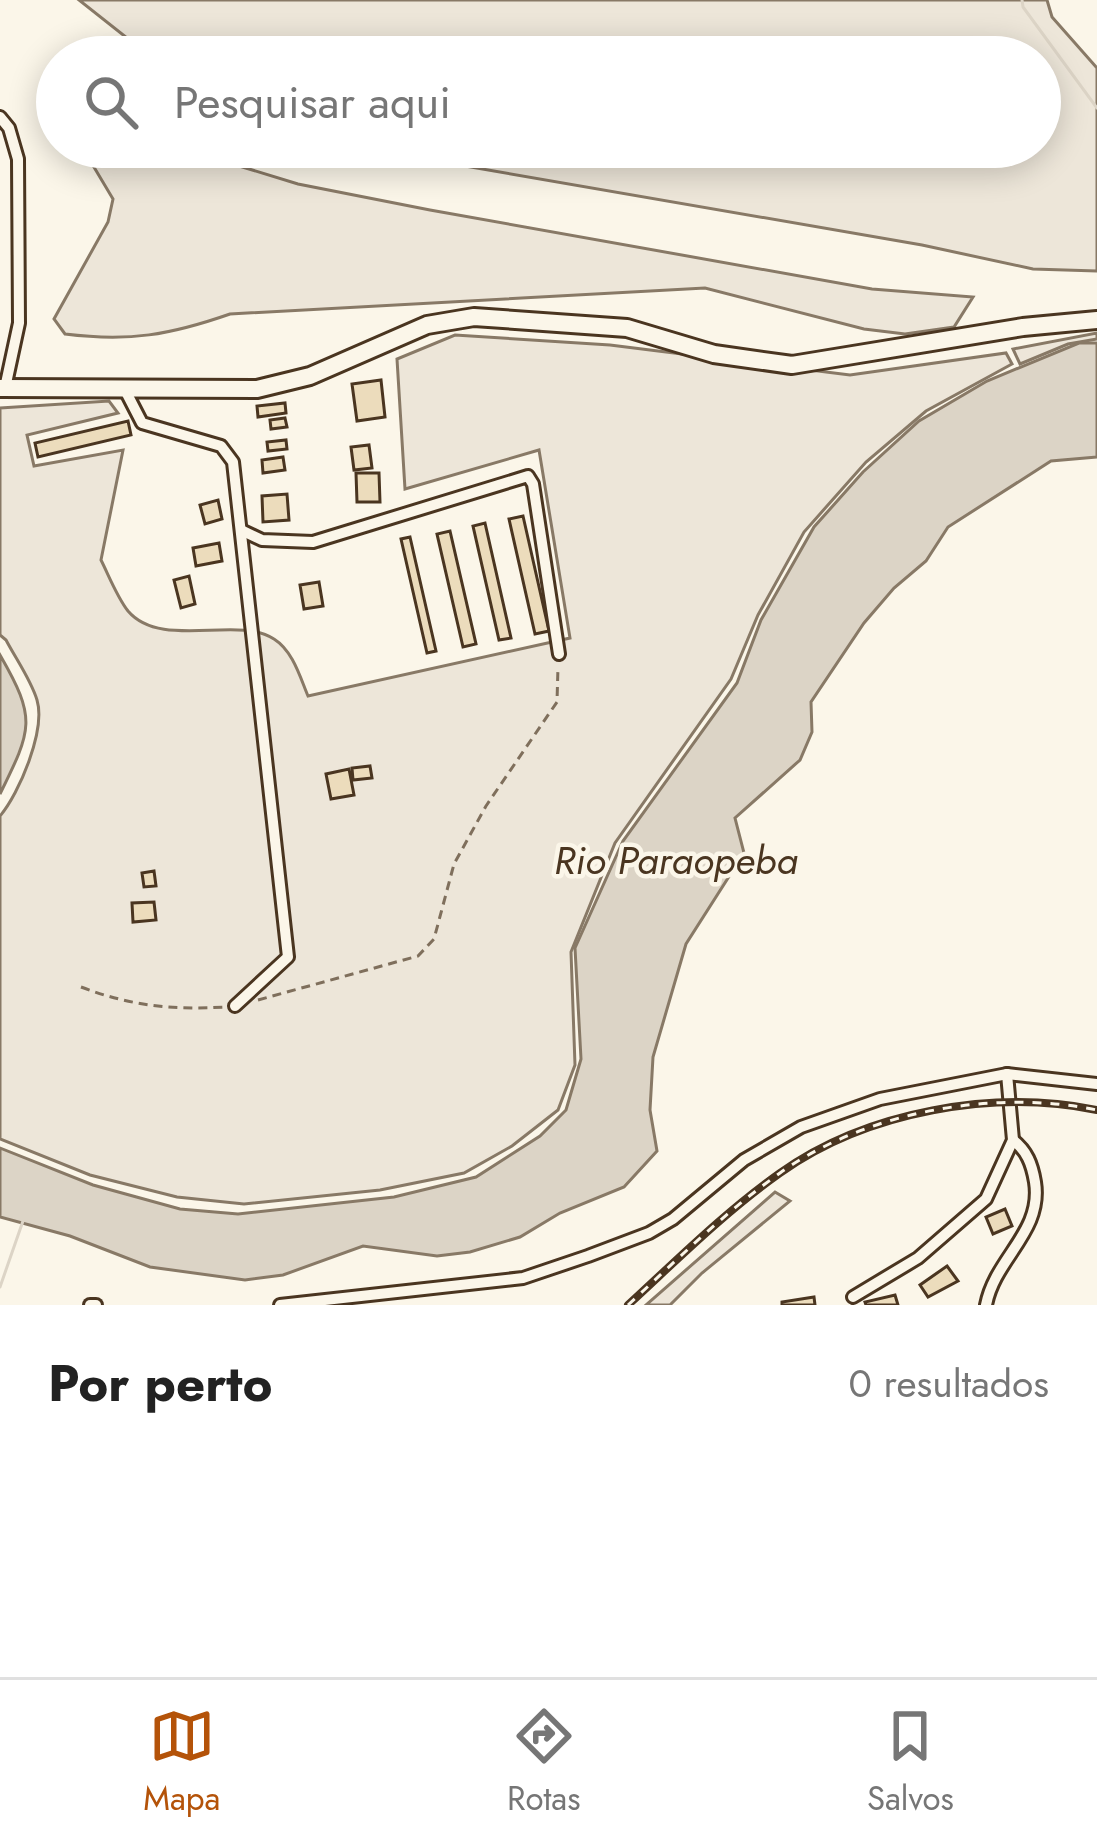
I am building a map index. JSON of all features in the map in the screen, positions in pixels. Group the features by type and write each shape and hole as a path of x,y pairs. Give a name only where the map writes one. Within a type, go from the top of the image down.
{"main road":[{"path":"2,388 257,389 310,376 427,325 474,317 627,328 714,354 792,365 1023,327 1097,320"}],"street":[{"path":"0,117 9,128 18,159 20,323 2,388"},
{"path":"125,390 142,423 221,446 233,462 288,956 235,1006"},
{"path":"243,531 262,540 314,542 528,476 559,655"},
{"path":"853,1297 918,1258 986,1199 1012,1140 1007,1074"},
{"path":"280,1305 523,1278 650,1233 673,1220 744,1160 801,1126 926,1087 1007,1074 1097,1084"},
{"path":"986,1305 994,1274 1028,1230 1038,1203 1031,1165 1022,1147 1012,1140"}],"path":[{"path":"81,986 124,1003 169,1010 235,1006 418,956 434,939 454,864 486,806 557,703 559,655"}],"shaded area":[{"path":"79,0 1047,0 1052,17 1097,68 1097,271 1033,269 922,245 476,168 1061,168 1061,36 124,36"},
{"path":"95,168 246,168 298,184 430,210 872,289 973,297 954,327 905,334 864,329 705,288 230,314 149,335 65,334 54,319 108,222 113,199"},
{"path":"1097,333 1097,339 1068,344 1020,364 1013,349"},
{"path":"455,335 610,345 850,375 1006,353 1012,364 926,411 866,462 804,532 758,615 731,679 615,843 571,952 575,1065 558,1110 512,1146 464,1173 380,1190 244,1204 177,1197 90,1175 0,1139 0,816 29,761 39,713 31,685 0,635 0,408 109,401 118,413 27,435 34,466 123,450 101,560 128,611 160,628 241,630 274,639 291,657 308,696 570,638 539,450 405,489 397,359"},
{"path":"775,1192 790,1201 670,1305 646,1305"}],"water":[{"name":"Rio Paraopeba","path":"1079,343 1097,343 1097,457 1051,461 948,527 926,561 864,623 811,702 812,732 800,760 735,818 744,853 686,944 653,1057 650,1110 657,1151 624,1187 560,1213 520,1237 470,1252 437,1256 363,1246 283,1275 245,1280 150,1267 70,1236 0,1217 0,1148 93,1185 180,1209 238,1214 394,1197 476,1177 540,1136 566,1110 581,1059 575,948 623,841 737,683 761,620 814,527 863,472 919,421 987,381"},
{"path":"0,655 20,695 26,724 19,754 0,794"}],"building":[{"path":"381,380 385,417 357,421 352,384"},
{"path":"285,403 286,413 258,417 257,406"},
{"path":"285,418 287,427 271,429 270,420"},
{"path":"128,421 131,435 38,457 35,443"},
{"path":"286,440 287,449 268,451 267,442"},
{"path":"369,445 372,468 354,470 351,447"},
{"path":"283,457 285,470 263,473 262,460"},
{"path":"356,473 379,473 380,502 357,502"},
{"path":"287,494 289,520 263,522 262,496"},
{"path":"218,500 222,519 205,524 200,505"},
{"path":"523,516 549,631 535,634 509,519"},
{"path":"485,523 511,638 499,640 473,526"},
{"path":"450,531 476,644 463,647 437,534"},
{"path":"410,537 436,651 427,653 401,539"},
{"path":"219,543 222,561 196,566 193,548"},
{"path":"189,576 195,604 181,608 174,580"},
{"path":"319,582 323,606 304,609 300,585"},
{"path":"370,766 372,778 353,780 352,768"},
{"path":"349,769 354,795 331,799 326,774"},
{"path":"154,871 156,886 144,887 142,873"},
{"path":"154,902 156,920 133,922 132,903"},
{"path":"1005,1209 1012,1226 993,1234 986,1217"},
{"path":"947,1266 958,1281 928,1297 920,1285"},
{"path":"895,1295 898,1305 865,1302"},
{"path":"814,1297 815,1305 782,1305 782,1302"}],"waterway":[{"path":"1022,0 1044,36"},
{"path":"1061,59 1097,108"},
{"path":"0,1287 23,1221"}],"railway":[{"path":"628,1305 760,1188 814,1152 852,1134 891,1120 974,1104 1016,1102 1097,1110"}]}
